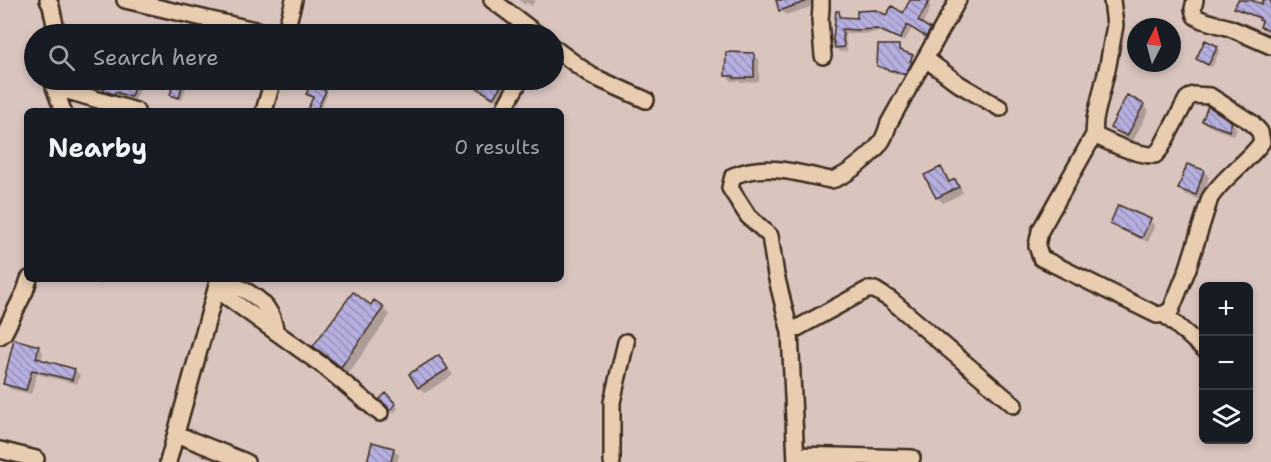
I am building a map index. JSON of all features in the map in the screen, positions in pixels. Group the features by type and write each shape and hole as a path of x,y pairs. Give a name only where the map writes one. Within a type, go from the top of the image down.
{"street":[{"path":"48,0 55,24"},
{"path":"125,0 229,24"},
{"path":"288,24 294,0"},
{"path":"492,0 524,24"},
{"path":"821,0 819,21 823,56"},
{"path":"912,458 796,458 790,332 776,275 770,236 748,216 730,188 733,176 743,171 773,168 830,180 836,180 847,174 882,141 889,123 958,0"},
{"path":"1094,135 1147,155 1155,155 1187,99 1193,94 1210,96 1252,123 1260,132 1262,142 1254,154 1216,189 1210,198 1188,268 1171,310 1164,314 1157,315 1041,258 1037,246 1040,231 1094,135 1095,119 1116,25 1112,0"},
{"path":"1194,0 1195,16 1238,31 1271,46"},
{"path":"564,55 592,76 646,100"},
{"path":"926,59 959,84 1000,108"},
{"path":"56,90 62,108"},
{"path":"74,90 127,108"},
{"path":"265,108 270,90"},
{"path":"505,108 515,90"},
{"path":"0,336 4,333 28,282"},
{"path":"168,462 218,282 236,285 258,300 270,313 276,332 326,368 380,413"},
{"path":"790,332 867,290 875,290 891,300 1014,405"},
{"path":"1164,314 1199,345"},
{"path":"612,462 612,402 626,342"},
{"path":"176,434 246,462"},
{"path":"0,450 36,459"}],"building":[{"path":"776,0 808,0 808,1 779,11"},
{"path":"910,0 930,0 918,21 931,29 926,37 907,25 900,39 877,29 842,29 844,47 835,48 833,39 836,11 839,11 840,17 857,18 857,11 876,10 886,15 892,6 903,13"},
{"path":"1238,0 1251,0 1262,4 1263,0 1271,0 1271,30 1260,27 1262,21 1259,20 1260,18 1234,8"},
{"path":"1205,40 1218,46 1208,65 1196,59"},
{"path":"878,45 899,45 899,50 913,55 905,75 877,66"},
{"path":"726,52 754,53 754,77 725,76"},
{"path":"104,90 133,90 131,97"},
{"path":"171,90 181,90 179,98 170,95"},
{"path":"308,90 326,91 318,108 308,108 313,97 306,94"},
{"path":"481,90 498,90 493,98"},
{"path":"1127,95 1144,104 1127,136 1110,128"},
{"path":"1208,106 1232,122 1229,131 1202,121"},
{"path":"1187,164 1204,170 1196,195 1178,189"},
{"path":"941,167 949,182 955,179 959,187 936,198 924,175"},
{"path":"1118,205 1151,219 1142,238 1110,224"},
{"path":"353,292 371,305 374,300 384,307 341,367 313,346"},
{"path":"14,339 39,346 36,358 75,369 72,380 32,370 26,390 3,384"},
{"path":"439,355 448,369 418,388 409,374"},
{"path":"386,393 396,404 389,411 387,406 379,400"},
{"path":"372,442 394,448 391,462 367,462"}]}
